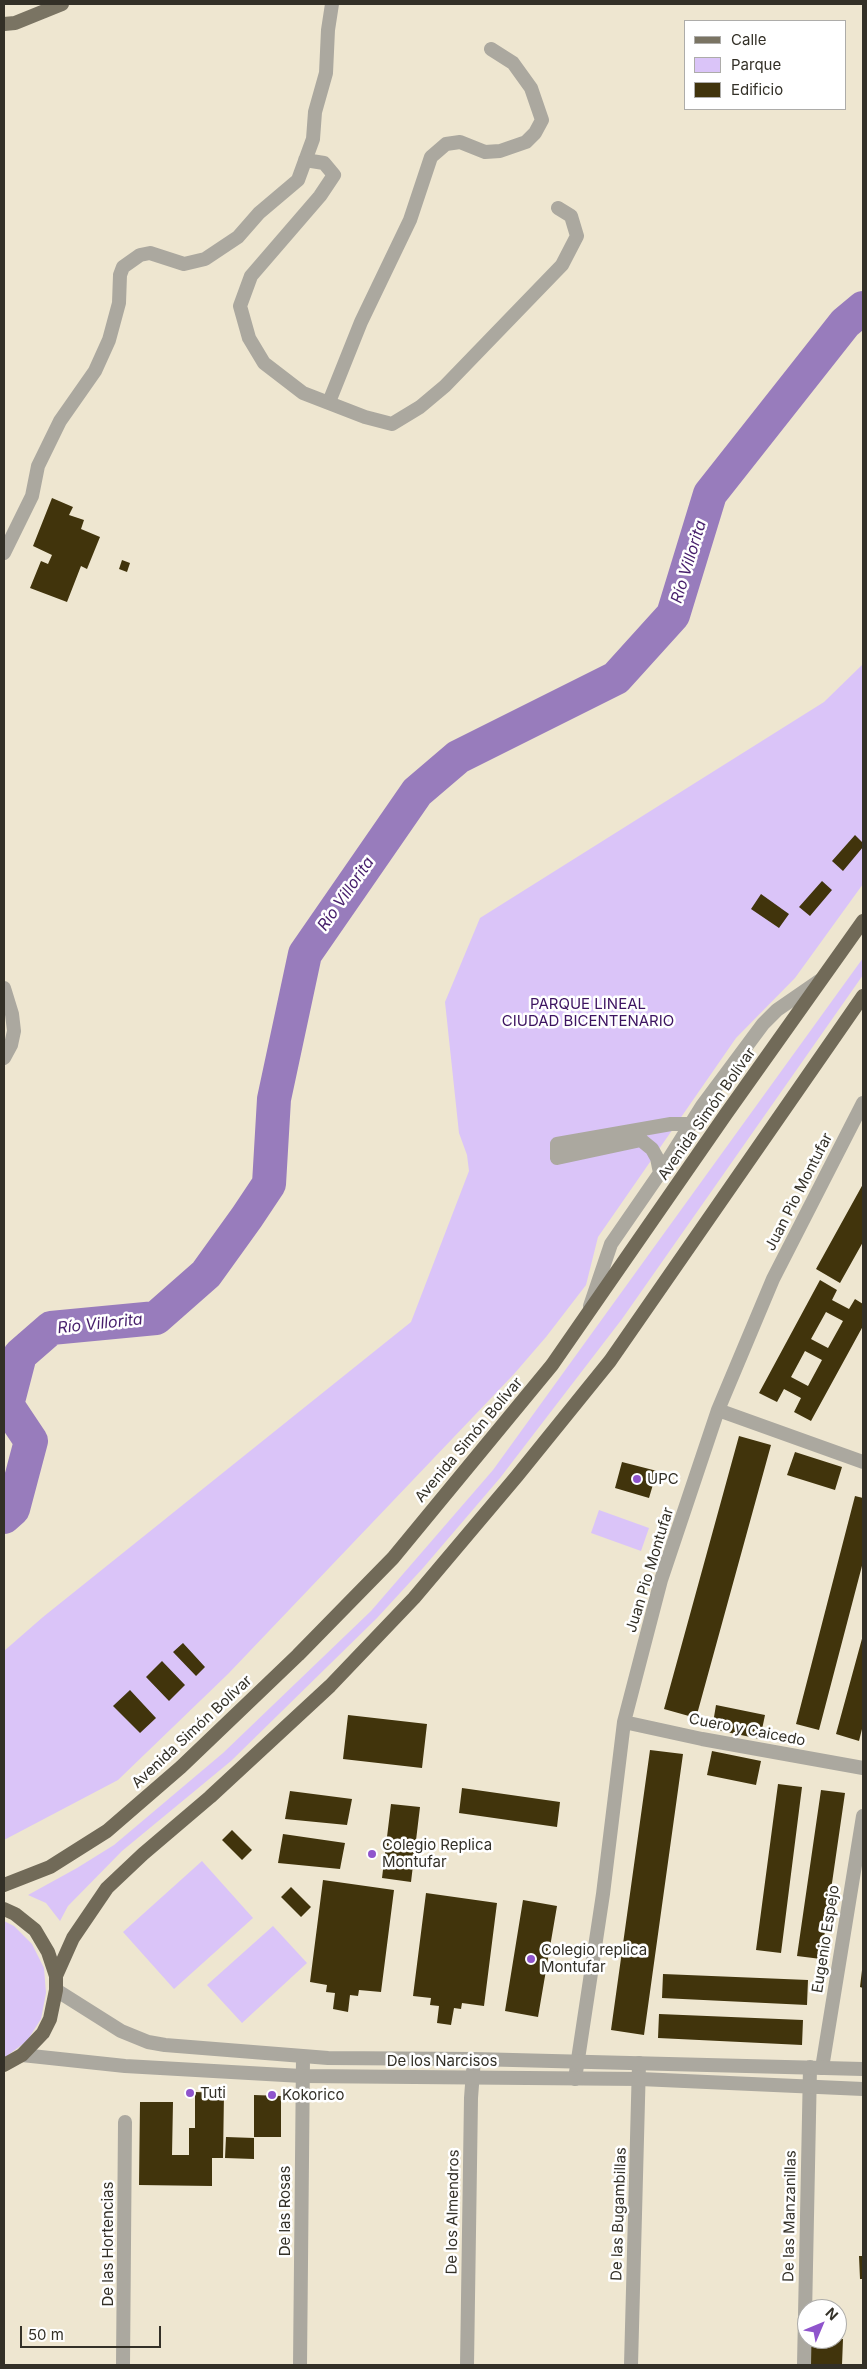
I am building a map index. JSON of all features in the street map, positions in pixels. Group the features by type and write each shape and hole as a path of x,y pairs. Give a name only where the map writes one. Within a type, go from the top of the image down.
{"highway":[{"name":"Avenida Simón Bolívar","path":"4,1885 50,1867 107,1831 181,1767 322,1632 393,1558 546,1372 586,1318 819,981 863,921"},
{"path":"10,2063 34,2045 50,2019 56,1983 73,1938 108,1888 143,1854 210,1796 330,1686 414,1598 517,1476 610,1361 863,996"},
{"path":"4,1910 15,1914 35,1930 48,1952 56,1983"}],"main road":[{"path":"9,23 62,4"}],"street":[{"path":"4,553 32,496 38,466 60,421 95,372 109,340 118,303 120,275 123,267 140,255 150,253 184,264 205,259 238,237 259,212 298,180 313,139 315,112 326,73 328,30 332,4"},
{"path":"4,32 9,23"},
{"path":"329,402 362,322 410,220 432,157 446,144 460,142 485,152 500,151 526,142 542,120 531,88 513,62 491,49"},
{"path":"306,160 324,163 334,175 320,196 251,276 240,306 249,338 264,363 303,393 365,417 392,424 420,407 445,386 562,265 577,236 571,216 558,208"},
{"path":"586,1318 611,1244 691,1124 763,1024 777,1010 819,981"},
{"path":"4,988 12,1014 14,1031 12,1046 4,1058"},
{"name":"Juan Pio Montufar","path":"574,2078 606,1875 624,1722 661,1580 718,1410 773,1279 861,1110"},
{"path":"660,1172 657,1158 652,1148 641,1140 557,1158 557,1144 671,1124 691,1124"},
{"path":"718,1410 863,1462"},
{"name":"Cuero y Caicedo","path":"624,1722 702,1739 863,1768"},
{"name":"Eugenio Espejo","path":"816,2068 863,1816"},
{"name":"De los Narcisos","path":"56,1983 121,2031 148,2042 303,2057 474,2059 863,2069"},
{"name":"De las Rosas","path":"300,2365 303,2057"},
{"name":"De los Almendros","path":"467,2365 474,2059"},
{"name":"De los Narcisos","path":"10,2063 125,2066 302,2076 640,2079 863,2089"},
{"name":"De las Bugambillas","path":"631,2365 640,2063"},
{"name":"De las Manzanillas","path":"804,2365 808,2088 816,2068"},
{"name":"De las Hortencias","path":"123,2365 125,2122"}],"green space":[{"name":"PARQUE LINEAL CIUDAD BICENTENARIO","path":"863,664 863,884 795,978 736,1038 598,1237 586,1285 546,1337 514,1374 228,1674 118,1780 4,1840 4,1651 43,1617 411,1322 469,1171 467,1155 459,1133 445,1002 480,918 824,702"},
{"path":"863,958 863,975 622,1319 500,1478 423,1568 377,1618 231,1761 122,1851 68,1906 60,1921 46,1903 28,1895 114,1845 223,1753 371,1611 493,1470"},
{"path":"599,1510 649,1528 641,1551 591,1533"},
{"path":"202,1861 253,1918 174,1989 123,1932"},
{"path":"4,1921 14,1926 32,1944 44,1968 46,1993 41,2019 27,2041 4,2058"},
{"path":"273,1926 307,1963 242,2023 207,1985"}],"building":[{"path":"52,498 73,507 69,515 84,520 81,529 100,537 87,569 81,566 67,602 30,588 41,561 48,564 52,555 33,546"},
{"path":"122,560 130,563 127,572 119,569"},
{"path":"855,835 863,843 863,847 843,871 832,861"},
{"path":"822,881 832,890 810,916 799,907"},
{"path":"761,894 789,914 779,928 751,909"},
{"path":"863,1184 863,1242 840,1283 816,1269"},
{"path":"820,1280 837,1290 832,1300 849,1309 855,1299 863,1304 863,1326 811,1421 794,1412 801,1398 784,1389 777,1402 759,1393","holes":["826,1312 843,1321 828,1348 811,1339","805,1351 822,1360 808,1386 791,1377"]},
{"path":"739,1436 771,1445 696,1718 664,1709"},
{"path":"795,1452 842,1467 835,1490 787,1475"},
{"path":"622,1462 657,1471 649,1498 615,1488"},
{"path":"855,1496 863,1498 863,1562 819,1730 796,1724"},
{"path":"863,1635 863,1725 859,1741 836,1734"},
{"path":"183,1643 205,1667 196,1676 173,1652"},
{"path":"162,1661 185,1685 169,1701 146,1677"},
{"path":"130,1690 156,1718 140,1733 113,1706"},
{"path":"716,1705 765,1715 760,1739 712,1729"},
{"path":"348,1715 427,1724 422,1768 343,1759"},
{"path":"650,1750 683,1754 644,2035 611,2030"},
{"path":"712,1751 761,1761 756,1785 707,1775"},
{"path":"778,1784 802,1787 781,1953 756,1950"},
{"path":"462,1788 560,1802 557,1827 459,1813"},
{"path":"821,1790 845,1793 821,1959 797,1956"},
{"path":"290,1791 352,1799 347,1825 285,1819"},
{"path":"391,1804 420,1807 411,1882 382,1878"},
{"path":"232,1830 252,1850 242,1860 222,1840"},
{"path":"283,1834 345,1843 340,1869 278,1863"},
{"path":"323,1880 394,1890 381,1992 359,1990 358,1996 350,1995 348,2012 333,2009 335,1993 326,1992 327,1985 310,1982"},
{"path":"291,1887 311,1907 301,1917 281,1897"},
{"path":"426,1893 497,1903 484,2006 462,2003 461,2009 454,2008 451,2025 437,2023 439,2006 430,2005 431,1998 413,1996"},
{"name":"Colegio replica Montufar","path":"523,1900 557,1906 538,2017 505,2011"},
{"path":"863,1970 863,1988 860,1987"},
{"path":"663,1974 808,1980 807,2005 662,1998"},
{"path":"659,2014 803,2020 802,2045 658,2038"},
{"path":"195,2092 224,2093 223,2158 212,2158 212,2186 139,2185 140,2102 173,2102 172,2155 189,2155 189,2128 195,2128"},
{"path":"254,2095 281,2096 281,2137 254,2137"},
{"path":"226,2137 254,2138 254,2159 225,2158"},
{"path":"859,2256 863,2256 863,2279 860,2279"},
{"path":"811,2349 843,2349 842,2365 810,2365"}],"waterway":[{"name":"Río Villorita","path":"4,1517 13,1509 31,1441 7,1405 20,1355 51,1328 156,1318 206,1274 247,1217 269,1184 274,1099 305,954 417,792 458,757 616,678 673,615 710,494 845,323 863,308"}],"place":[{"name":"UPC","path":"637,1479"},
{"name":"Colegio Replica Montufar","path":"372,1854"},
{"name":"Colegio replica Montufar","path":"531,1959"},
{"name":"Tuti","path":"190,2093"},
{"name":"Kokorico","path":"272,2095"}]}
